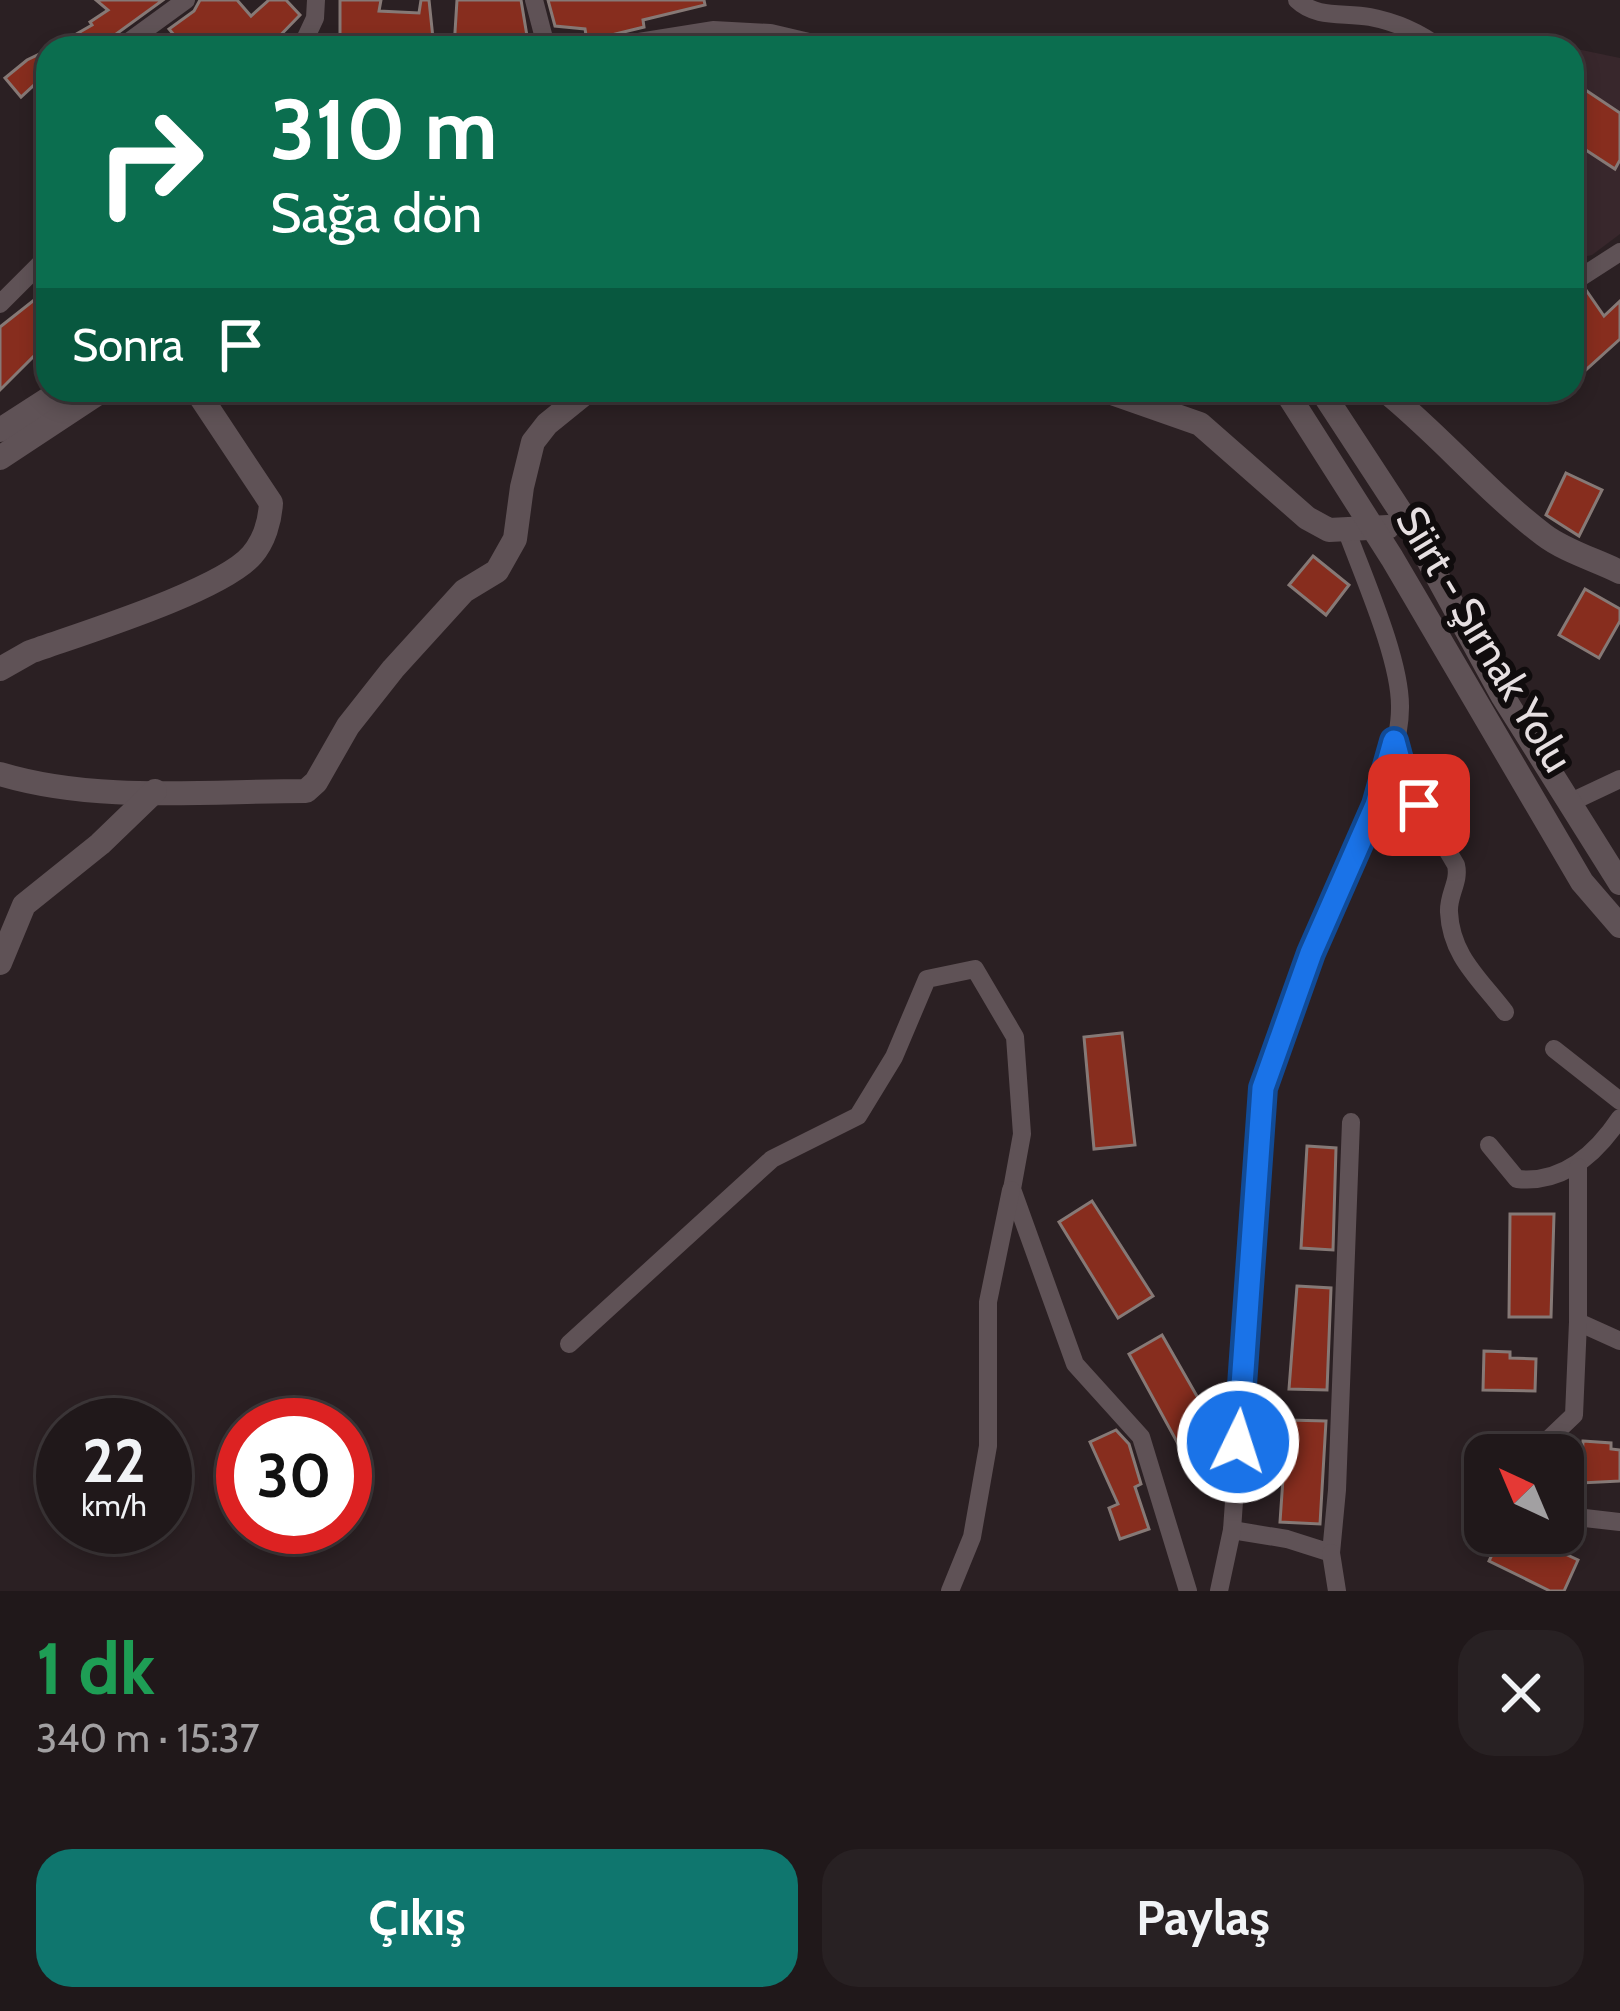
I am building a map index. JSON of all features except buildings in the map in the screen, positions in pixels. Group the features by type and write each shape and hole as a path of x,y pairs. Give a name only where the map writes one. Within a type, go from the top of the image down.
{"street":[{"path":"136,36 186,0"},
{"path":"307,36 316,0"},
{"path":"534,0 543,36"},
{"path":"1298,0 1310,12 1368,17 1406,26 1421,36"},
{"path":"694,36 770,36"},
{"path":"1584,275 1620,252"},
{"path":"0,304 36,268"},
{"path":"0,430 43,402"},
{"path":"0,458 85,402"},
{"path":"0,669 30,652 225,576 253,554 270,520 271,503 204,402"},
{"path":"0,774 36,785 305,791 316,782 348,726 393,669 464,591 497,571 515,539 533,442 574,402"},
{"path":"1137,402 1200,424 1307,518 1329,530 1408,524"},
{"name":"Siirt - Şırnak Yolu","path":"1293,402 1375,529 1582,882 1620,926"},
{"name":"Siirt - Şırnak Yolu","path":"1329,402 1408,524 1502,695 1620,883"},
{"path":"1399,402 1548,538 1620,572"},
{"path":"1219,1591 1232,1530 1263,1088 1317,936 1376,805 1400,707 1392,666 1346,530"},
{"path":"1394,741 1404,778 1456,865 1459,876 1448,910 1463,964 1505,1012"},
{"path":"1569,803 1620,778"},
{"path":"0,963 24,905 100,844 155,791"},
{"path":"569,1344 772,1159 859,1116 894,1057 927,979 975,969 1015,1037 1022,1134 988,1302 988,1446 972,1537 950,1591"},
{"path":"1554,1049 1620,1101"},
{"path":"1489,1145 1517,1179 1532,1181 1578,1166 1620,1118"},
{"path":"1336,1591 1331,1553 1351,1122"},
{"path":"1554,1434 1574,1415 1578,1166"},
{"path":"1012,1190 1075,1364 1141,1437 1188,1591"},
{"path":"1578,1322 1620,1341"},
{"path":"1584,1518 1620,1522"},
{"path":"1232,1530 1288,1539 1331,1553"}],"shaded area":[{"path":"1584,50 1620,58 1620,234 1584,257"}],"route":[{"path":"1238,1442 1263,1088 1324,920 1376,805 1394,741 1404,778 1419,805"}]}
